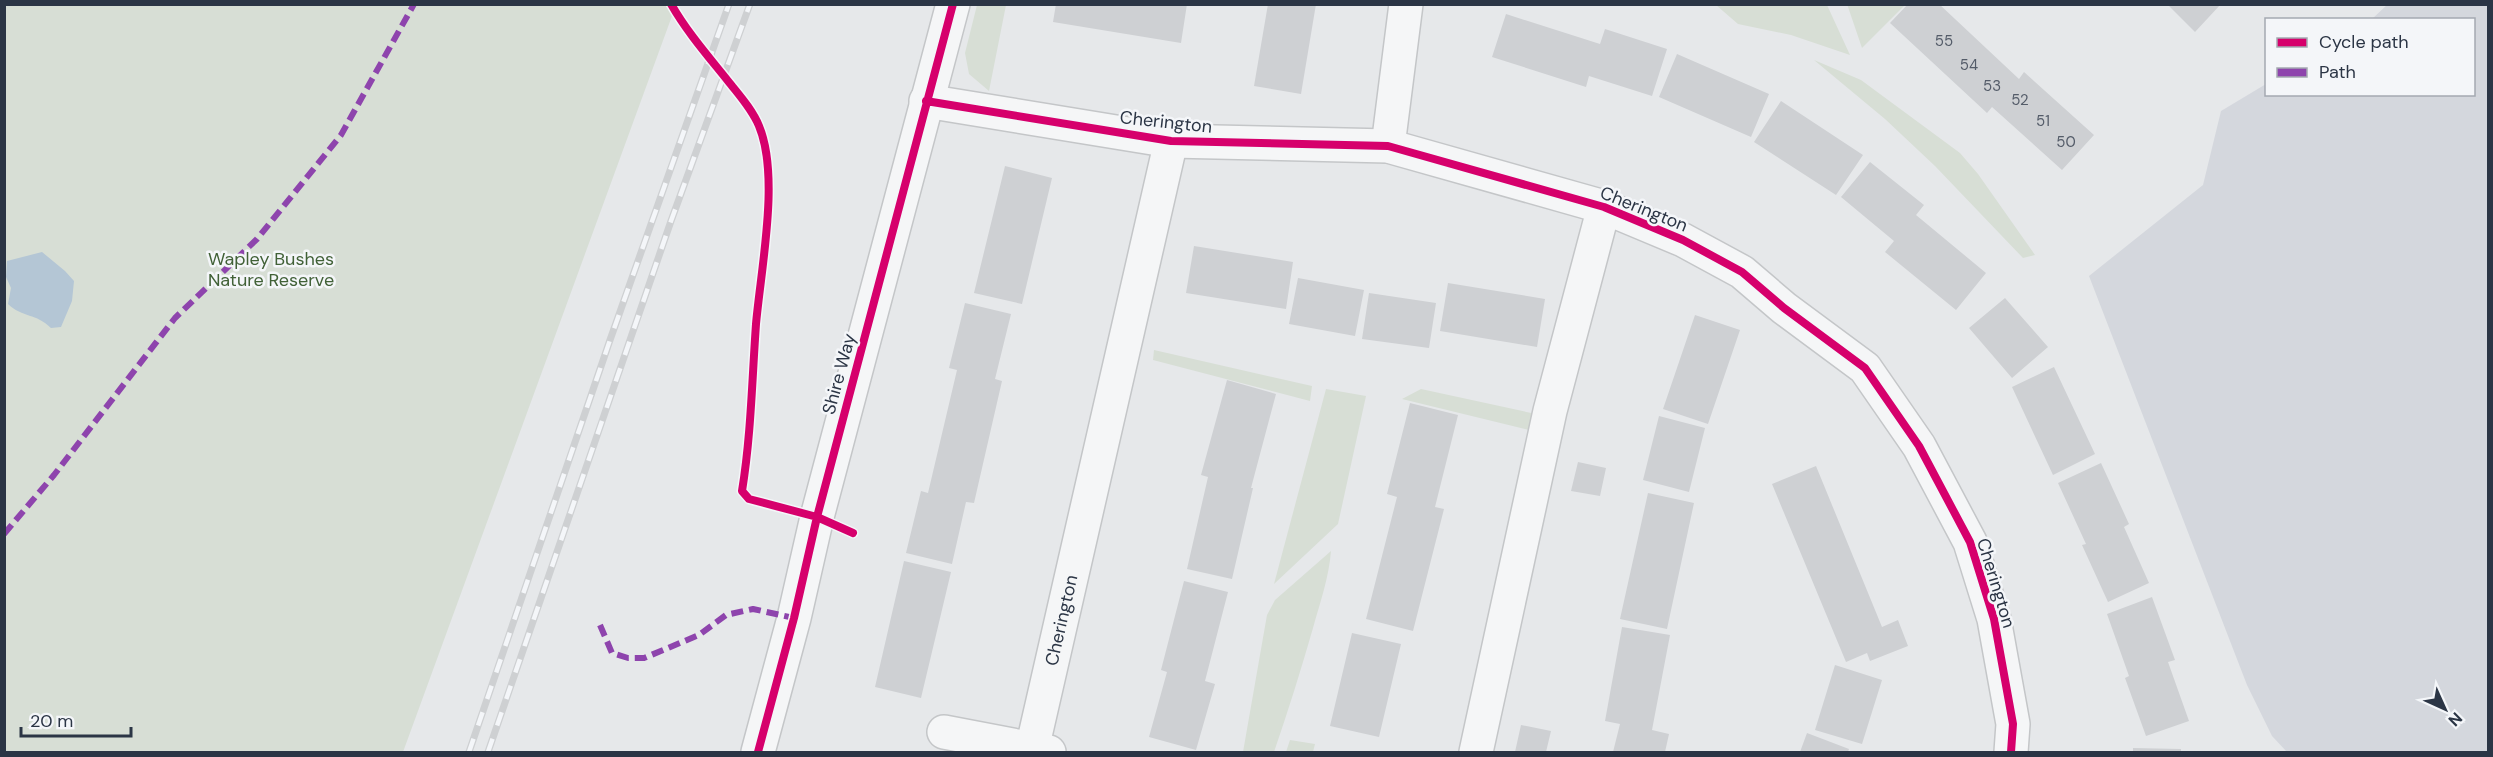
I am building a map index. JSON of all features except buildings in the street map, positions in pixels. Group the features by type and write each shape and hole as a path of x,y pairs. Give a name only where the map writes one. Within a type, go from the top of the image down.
{"street":[{"name":"Shire Way","path":"758,753 953,4"},
{"path":"1388,146 1406,4"},
{"name":"Cherington","path":"926,101 1171,141 1388,146 1604,207 1683,240 1742,272 1784,308 1865,368 1919,446 1970,542 1994,619 2013,724 2011,753"},
{"name":"Cherington","path":"944,732 1040,751 1171,141"},
{"name":"Cherington","path":"1476,753 1550,411 1604,207"}],"shaded area":[{"path":"2388,4 2488,5 2488,752 2287,752 2272,736 2247,685 2089,276 2203,185 2221,111 2265,85 2265,96 2475,96 2475,18 2373,18"}],"green space":[{"path":"1847,4 1905,4 1905,5 1862,48"},
{"name":"Wapley Bushes Nature Reserve","path":"5,5 676,5 403,752 5,752"},
{"path":"977,5 1006,5 989,91 969,74 965,53"},
{"path":"1716,5 1827,5 1850,55 1791,35 1738,24"},
{"path":"1814,60 1861,80 1960,153 1978,174 2035,255 2023,258 1935,166 1885,119"},
{"path":"1154,350 1312,386 1310,401 1153,360"},
{"path":"1326,389 1366,396 1338,524 1274,584"},
{"path":"1421,389 1536,414 1533,431 1402,399"},
{"path":"1331,551 1321,600 1274,752 1243,752 1267,615 1275,600"},
{"path":"1290,740 1315,744 1313,752 1286,752"}],"water":[{"path":"42,252 74,281 72,301 61,327 51,328 8,304 11,288 6,277 7,261"}],"railway":[{"path":"469,752 610,340 729,4"},
{"path":"488,752 671,221 750,4"}],"marked path":[{"path":"4,534 54,475 175,318 257,239 341,135 414,4"},
{"path":"600,625 612,653 628,658 644,658 699,635 726,615 753,609 794,618"}],"cycle path":[{"path":"671,4 691,34 749,108 759,126 765,147 769,196 742,491 749,499 817,517 853,533"},
{"path":"758,752 794,618 817,517 953,4"},
{"path":"926,101 1171,141 1388,146 1604,207 1683,240 1742,272 1784,308 1865,368 1919,446 1970,542 1994,619 2013,724 2011,752"}]}
